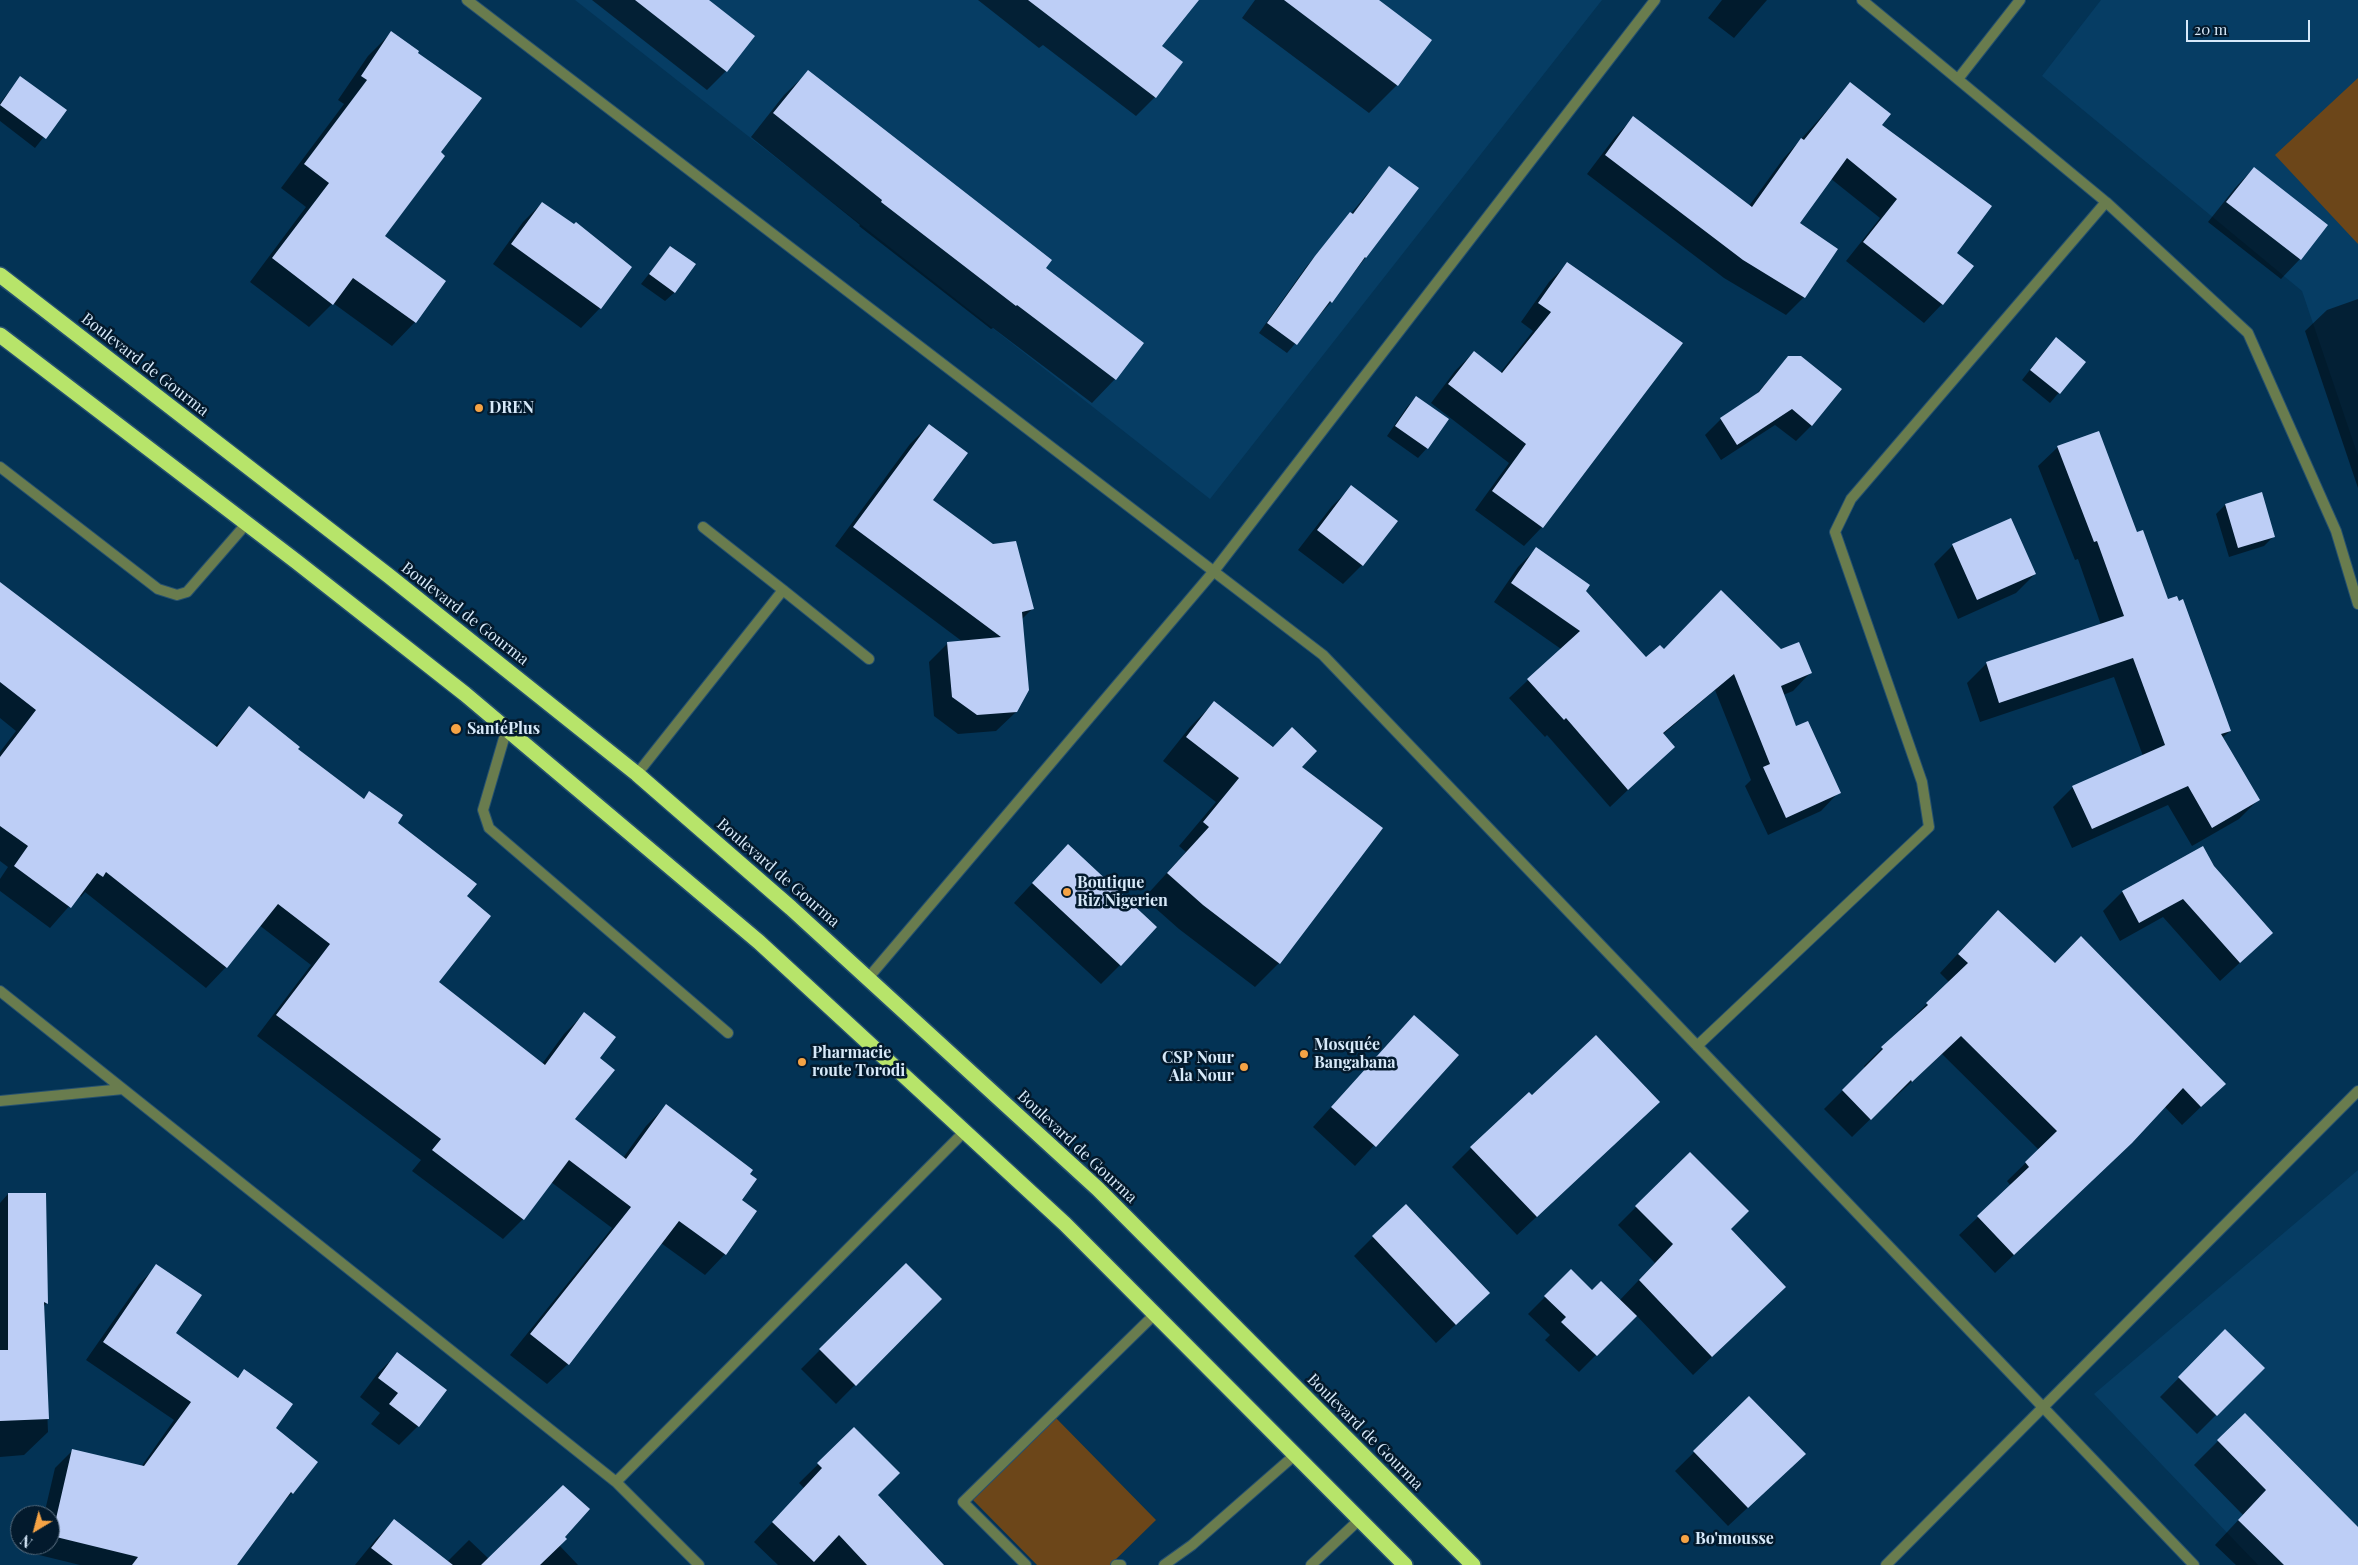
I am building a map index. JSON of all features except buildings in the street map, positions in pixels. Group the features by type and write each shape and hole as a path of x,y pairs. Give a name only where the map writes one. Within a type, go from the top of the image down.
{"highway":[{"name":"Boulevard de Gourma","path":"0,275 389,576 637,774 869,977 1098,1189 1473,1565"},
{"path":"0,335 247,523 506,728 759,942 1065,1224 1405,1565"}],"street":[{"path":"467,0 1323,655 2194,1565"},
{"path":"869,977 1214,571 1655,0"},
{"path":"1862,0 2106,202 2248,333 2336,531 2358,604"},
{"path":"1958,79 2020,0"},
{"path":"1697,1046 1929,827 1922,782 1835,532 1851,499 2106,202"},
{"path":"0,468 158,589 177,595 187,592 247,523"},
{"path":"703,527 869,659"},
{"path":"637,774 782,590"},
{"path":"506,728 483,810 489,828 728,1032"},
{"path":"0,991 616,1482 699,1565"},
{"path":"0,1101 123,1088"},
{"path":"1886,1565 2358,1091"},
{"path":"616,1482 964,1132"},
{"path":"1026,1565 963,1502 1155,1314"},
{"path":"1164,1565 1192,1545 1296,1454"},
{"path":"1311,1565 1360,1519"},
{"path":"1116,1565 1122,1565"}],"shaded area":[{"path":"575,0 1602,0 1210,499"},
{"path":"2101,0 2358,0 2358,456 2302,291 2042,76"},
{"path":"2358,78 2358,244 2275,155"},
{"path":"2358,1170 2358,1565 2258,1565 2094,1394"},
{"path":"1055,1417 1156,1520 1110,1565 1037,1565 972,1499"}],"place":[{"name":"DREN","path":"479,408"},
{"name":"SantéPlus","path":"456,729"},
{"name":"Boutique Riz Nigerien","path":"1067,892"},
{"name":"Mosquée Bangabana","path":"1304,1054"},
{"name":"Pharmacie route Torodi","path":"802,1062"},
{"name":"CSP Nour Ala Nour","path":"1244,1067"},
{"name":"Bo'mousse","path":"1685,1539"}]}
